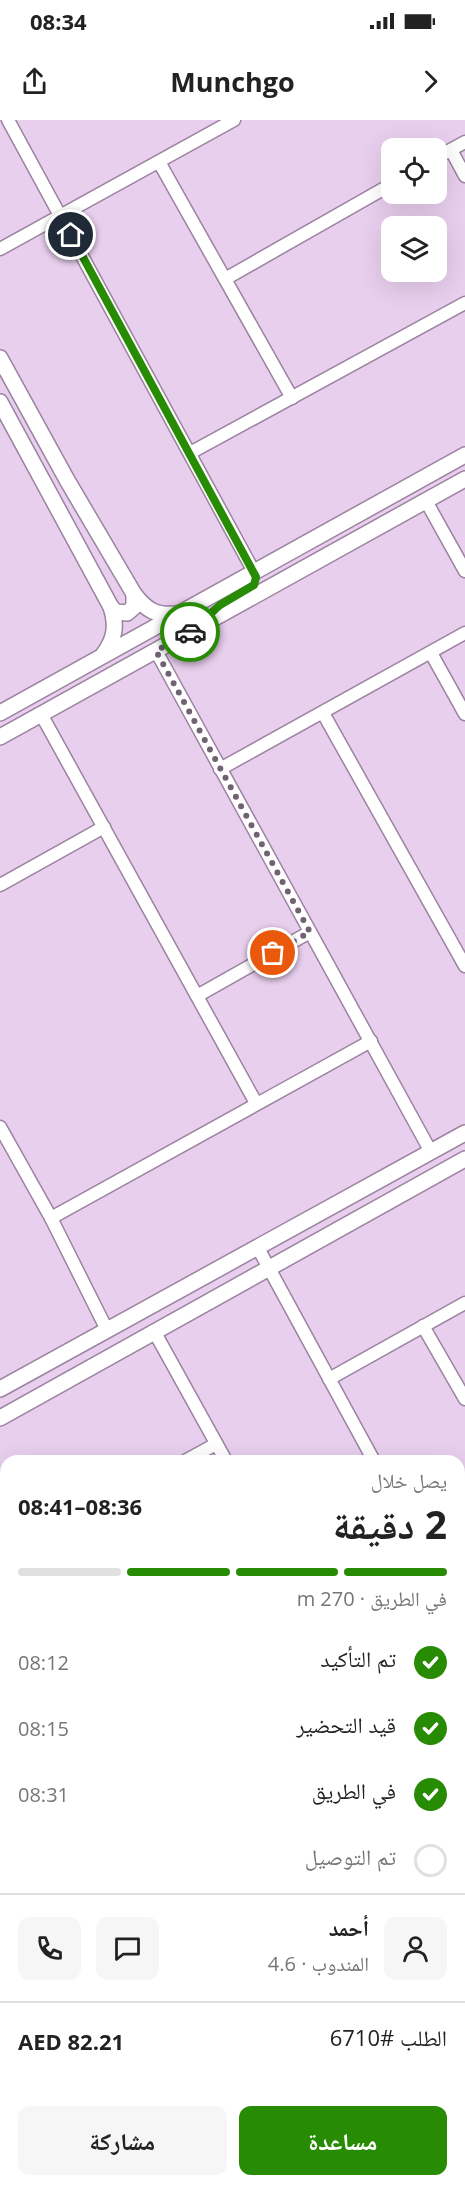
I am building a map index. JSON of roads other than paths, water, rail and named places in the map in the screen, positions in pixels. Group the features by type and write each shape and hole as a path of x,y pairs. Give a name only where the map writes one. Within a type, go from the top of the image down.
{"street":[{"path":"8,120 257,580 254,585 220,605 192,631"},
{"path":"0,249 234,120"},
{"path":"447,152 465,142"},
{"path":"450,150 465,176"},
{"path":"159,162 292,398"},
{"path":"225,279 381,190"},
{"path":"190,453 465,303"},
{"path":"0,358 67,480 134,594 142,604 156,614 179,614"},
{"path":"0,402 111,607 115,620 114,637 102,656"},
{"path":"0,713 465,455"},
{"path":"0,737 465,479"},
{"path":"426,501 465,571"},
{"path":"111,607 116,612 126,613 134,607 134,594"},
{"path":"220,769 465,633"},
{"path":"156,651 431,1152"},
{"path":"431,653 465,714"},
{"path":"324,713 465,966"},
{"path":"41,714 256,1103"},
{"path":"0,885 104,827"},
{"path":"197,996 310,932"},
{"path":"51,1218 371,1041"},
{"path":"0,1127 51,1218 107,1330"},
{"path":"0,1389 465,1133"},
{"path":"0,1418 465,1159"},
{"path":"258,1248 371,1455"},
{"path":"329,1379 465,1303"},
{"path":"423,1326 465,1399"},
{"path":"154,1331 222,1455"},
{"path":"196,1455 216,1444"}]}
